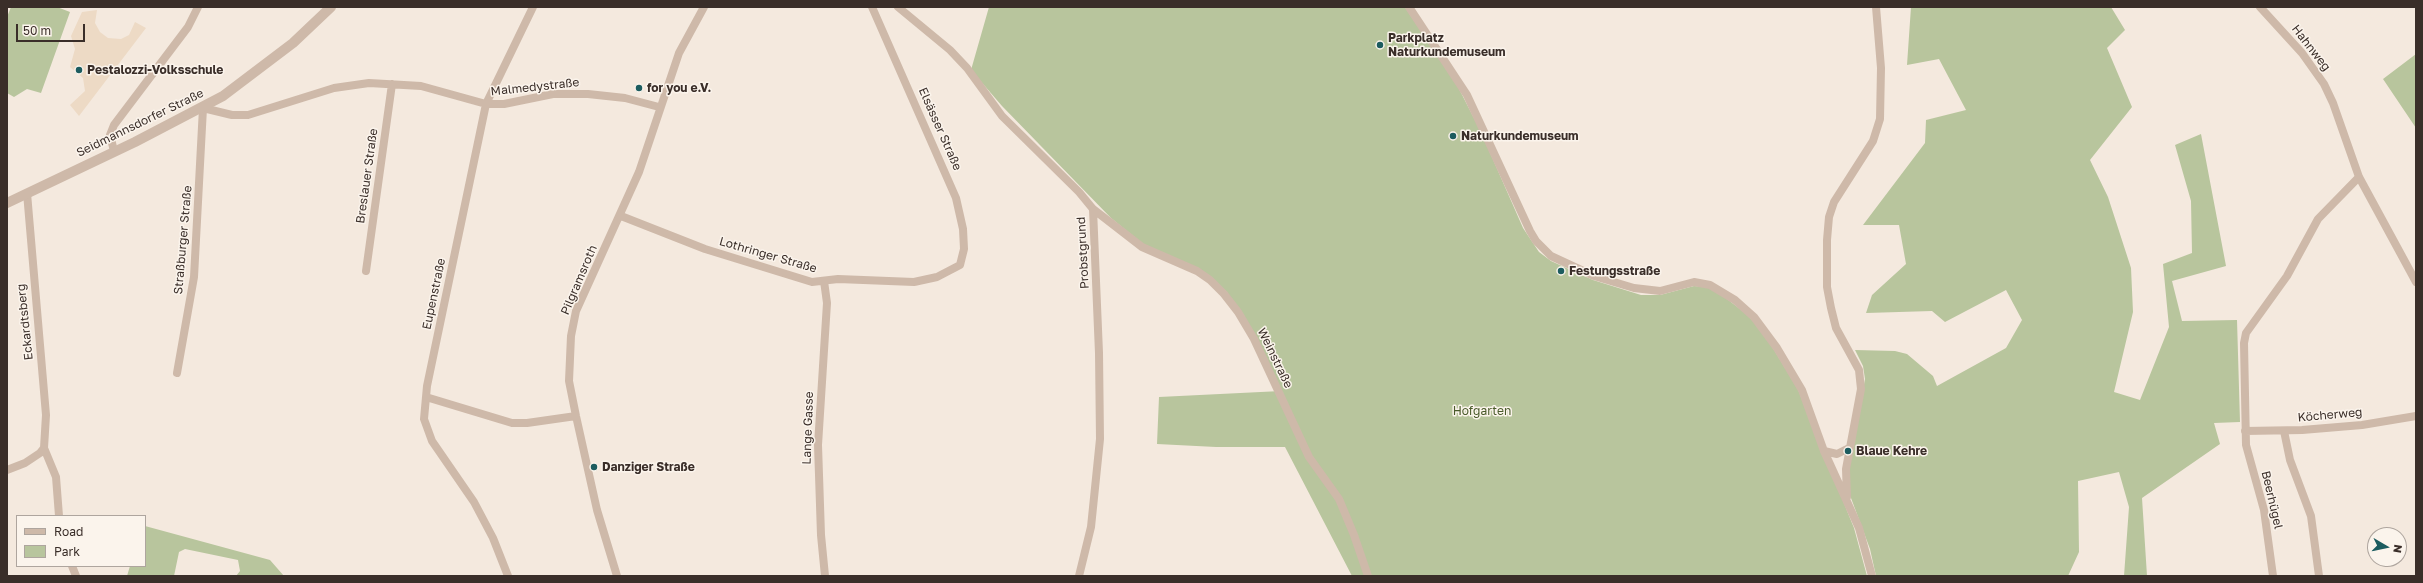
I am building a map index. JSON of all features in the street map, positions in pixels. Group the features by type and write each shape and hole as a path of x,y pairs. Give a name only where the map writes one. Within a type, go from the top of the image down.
{"street":[{"path":"114,151 110,135 114,125 184,32 198,7"},
{"name":"Seidmannsdorfer Straße","path":"7,202 203,108 245,81 293,43 331,7"},
{"name":"Eupenstraße","path":"508,576 493,538 474,502 432,441 424,419 427,386 486,104 533,7"},
{"name":"Pilgramsroth","path":"617,576 597,510 569,382 571,336 576,311 621,216 639,172 659,107 679,53 704,7"},
{"name":"Elsässer Straße","path":"872,7 956,198 964,243 963,258 960,265"},
{"name":"Probstgrund","path":"898,7 950,50 967,68 1002,116 1080,192 1093,208 1099,353 1100,439 1091,527 1079,576"},
{"path":"1409,7 1467,95 1536,241 1551,256 1568,265 1624,286 1660,291 1699,282 1719,290 1735,300 1754,317 1788,366 1802,390 1824,451 1859,528 1872,576"},
{"path":"1847,499 1846,469 1861,389 1860,375 1836,328 1831,308 1827,287 1827,240 1829,217 1834,202 1873,141 1880,119 1881,68 1876,7"},
{"name":"Hahnweg","path":"2260,7 2302,53 2324,84 2359,176 2416,282"},
{"name":"Malmedystraße","path":"203,108 241,116 334,88 369,83 421,86 486,104 504,104 554,94 581,94 625,98 659,107"},
{"name":"Breslauer Straße","path":"366,271 392,84"},
{"name":"Straßburger Straße","path":"177,373 194,277 203,108"},
{"name":"Beerhügel","path":"2273,576 2264,510 2246,445 2243,356 2244,343 2250,329 2288,276 2318,220 2359,176"},
{"name":"Eckardtsberg","path":"27,193 45,408 44,448 56,477 59,515"},
{"name":"Weinstraße","path":"1093,208 1142,247 1197,271 1210,280 1238,312 1254,339 1309,457 1339,500 1354,535 1368,576"},
{"name":"Lothringer Straße","path":"621,216 739,261 812,282 838,279 914,282 936,277 960,265"},
{"name":"Lange Gasse","path":"824,281 827,303 818,445 821,535 825,576"},
{"path":"426,397 512,423 527,423 576,416"},
{"name":"Köcherweg","path":"2245,431 2284,431 2362,425 2416,416"},
{"path":"2284,431 2290,460 2311,516 2319,576"},
{"path":"7,470 30,460 44,448"},
{"path":"1824,451 1838,454 1849,448"}],"green space":[{"path":"11,7 57,7 70,12 41,93 27,89 14,97 7,93 7,17"},
{"name":"Hofgarten","path":"989,7 1405,7 1454,79 1481,132 1523,228 1539,252 1551,261 1593,280 1641,295 1660,295 1694,286 1707,287 1718,292 1749,316 1763,332 1797,387 1854,528 1867,576 1352,576 1285,447 1216,447 1157,444 1159,397 1281,391 1226,291 1144,245 1111,218 1002,106 971,70"},
{"path":"1911,7 2111,7 2125,30 2107,48 2132,107 2090,160 2108,197 2131,268 2133,312 2114,392 2140,400 2169,327 2163,264 2192,253 2191,201 2175,145 2201,134 2226,266 2172,281 2182,321 2237,320 2240,422 2214,423 2220,444 2142,498 2147,576 2124,576 2129,507 2119,472 2078,481 2079,552 2068,576 1876,576 1870,549 1848,490 1847,475 1865,379 1863,366 1855,350 1895,351 1907,354 1933,376 1937,386 2006,348 2022,320 2006,290 1945,322 1932,311 1866,313 1872,295 1906,264 1899,225 1863,225 1925,143 1926,120 1966,110 1939,59 1907,65"},
{"path":"2416,54 2416,128 2383,79"},
{"path":"146,526 270,560 284,576 236,576 240,571 238,560 185,549 179,552 174,576 127,576 130,567 146,567"}],"shaded area":[{"path":"97,10 95,23 100,32 108,38 121,39 129,35 135,22 146,28 79,116 70,105 85,91 83,78 70,67 75,49 71,36 82,12"}],"place":[{"name":"Parkplatz Naturkundemuseum","path":"1380,45"},
{"name":"Pestalozzi-Volksschule","path":"79,70"},
{"name":"for you e.V.","path":"639,88"},
{"name":"Naturkundemuseum","path":"1453,136"},
{"name":"Festungsstraße","path":"1561,271"},
{"name":"Blaue Kehre","path":"1848,451"},
{"name":"Danziger Straße","path":"594,467"}]}
